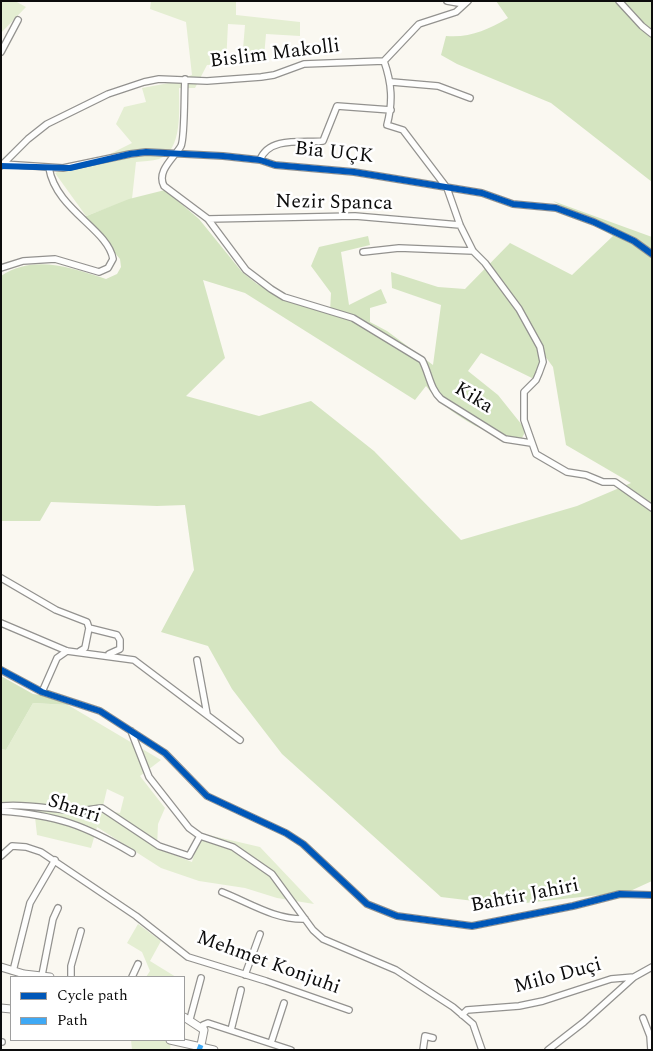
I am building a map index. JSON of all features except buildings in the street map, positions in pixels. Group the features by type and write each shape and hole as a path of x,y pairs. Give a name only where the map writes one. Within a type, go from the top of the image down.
{"street":[{"path":"447,1 466,3"},
{"path":"619,1 652,34"},
{"path":"260,160 267,151 278,144 323,140 337,106 391,110 392,82 384,61 419,24 448,15 466,3"},
{"path":"1,52 18,20"},
{"name":"Bislim Makolli","path":"2,165 42,128 102,97 159,79 207,81 261,77 316,63 384,61"},
{"name":"Kika","path":"185,80 182,145 173,155 162,175 164,186 208,220 246,270 271,290 284,297 353,318 422,360 428,371 434,392 441,399 504,439 531,443 524,420 524,392 536,380 542,362 542,351 519,309 485,263 473,251 460,225 447,188 403,130 387,125 391,110"},
{"path":"392,82 438,86 470,98"},
{"name":"Bia UÇK","path":"2,165 70,168 138,153 196,154 260,160 275,165 354,172 482,193 512,204 556,208 594,222 634,241 652,254"},
{"path":"1,268 23,261 55,259 99,272 108,268 113,259 108,247 56,191 49,168"},
{"name":"Nezir Spanca","path":"208,220 355,216 460,225"},
{"path":"363,252 375,249 399,248 473,251"},
{"path":"531,443 536,454 551,464 567,472 586,475 603,482 615,482 652,508"},
{"path":"1,578 56,610 87,622 90,628 86,648 79,651"},
{"path":"1,623 67,651 107,654 134,660 240,740"},
{"path":"90,628 117,635 120,640 120,649 107,654"},
{"path":"42,692 57,658 67,651"},
{"path":"197,660 207,714"},
{"name":"Bahtir Jahiri","path":"1,670 42,692 100,711 165,753 207,796 286,833 303,844 367,904 397,916 472,926 572,906 620,894 652,895"},
{"path":"131,731 149,777 189,828 200,836 233,847 254,859 272,874 305,919 323,939 396,970 462,1015 474,1027 482,1050"},
{"path":"1,806 23,804 82,811 102,808 159,846 189,856 200,836"},
{"name":"Sharri","path":"1,811 58,818 95,832 132,853"},
{"name":"Mehmet Konjuhi","path":"1,856 12,846 26,847 55,860 178,947 188,957 349,1010"},
{"path":"13,971 30,902 55,860"},
{"path":"222,892 272,915 288,920 305,919"},
{"path":"1,967 33,976 46,976 53,919 58,908"},
{"path":"71,976 71,966 81,931"},
{"path":"245,975 260,934"},
{"path":"132,976 138,964"},
{"path":"548,1050 597,1011 634,977 652,967"},
{"name":"Milo Duçi","path":"462,1015 467,1010 543,1002 611,980 634,977"},
{"path":"201,978 187,1018 204,1030"},
{"path":"231,1030 241,990"},
{"path":"271,1043 284,1003"},
{"path":"643,1018 650,1036 651,1050"},
{"path":"200,1047 204,1030 203,1025 207,1023 291,1050"},
{"path":"423,1050 425,1036 433,1038"},
{"path":"174,1041 214,1050"}],"green space":[{"path":"1,1 15,1 26,7 1,33"},
{"path":"151,1 236,1 236,15 300,22 300,36 266,34 264,57 242,61 245,25 228,24 226,64 207,65 195,88 179,88 178,128 176,138 167,154 159,159 136,162 132,199 86,216 55,173 81,162 106,156 132,143 116,124 124,107 146,102 142,88 169,83 192,75 186,22 150,9"},
{"path":"496,1 652,1 652,182 551,103 457,64 441,55 446,36 463,36 478,32 508,18"},
{"path":"165,190 199,219 242,272 257,284 284,297 286,301 330,312 331,293 311,266 319,247 368,236 370,245 341,252 349,305 381,289 387,303 370,308 370,322 387,331 433,365 441,305 392,288 391,272 438,287 465,289 510,243 572,275 613,236 553,201 652,237 652,881 628,892 507,905 441,897 282,754 232,689 208,646 161,632 194,570 185,505 157,506 51,502 40,521 1,521 1,276 14,269 39,264 66,267 106,279 117,274 121,267 120,259 84,217 129,199","holes":["203,280 245,293 415,400 426,386 445,406 456,414 481,429 508,438 521,440 526,430 498,395 468,371 481,353 536,380 542,352 553,367 566,445 631,483 577,506 461,540 374,451 311,401 259,416 186,396 225,358"]},
{"path":"1,676 33,694 64,698 68,705 33,703 6,750 1,749"},
{"path":"33,703 68,705 161,760 140,776 165,808 158,824 157,848 192,862 200,833 260,847 314,904 277,898 245,888 199,881 161,868 97,827 91,848 37,835 34,808 1,804 1,749 6,750","holes":["107,789 124,797 120,813 102,810"]},
{"path":"138,924 161,941 150,961 174,976 147,976 150,971 142,952 127,943"},
{"path":"131,1041 171,1041 170,1050 132,1050"}],"marked path":[{"path":"199,1050 201,1045"}],"cycle path":[{"path":"1,166 70,168 146,152 223,156 260,160 275,165 354,172 482,193 513,204 556,208 594,222 634,241 652,254"},
{"path":"1,670 42,692 100,711 165,753 207,796 286,833 303,844 367,904 397,916 472,926 573,906 620,894 652,895"}]}
